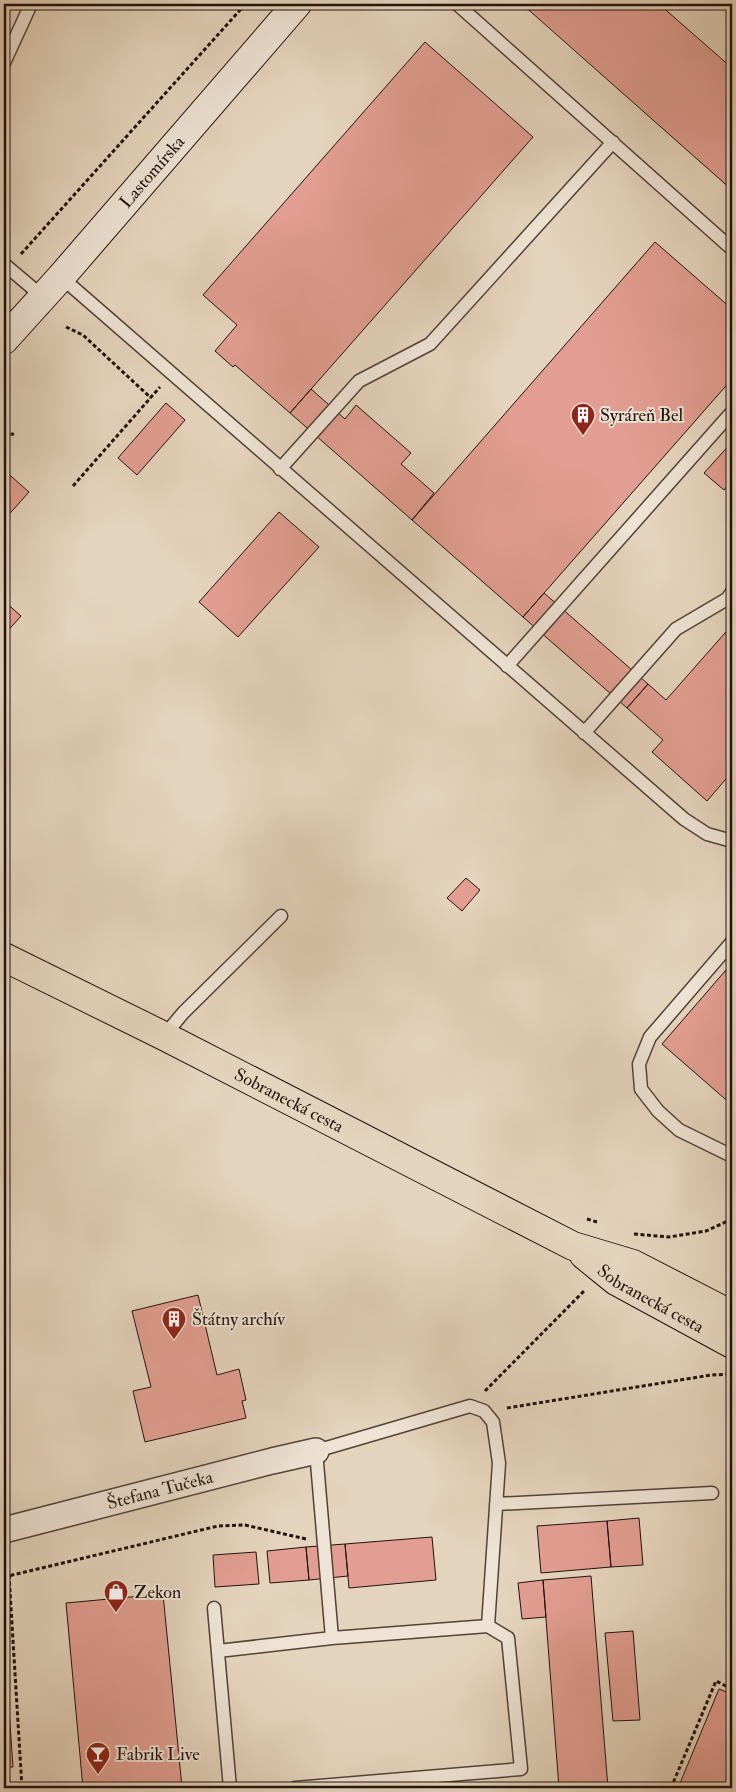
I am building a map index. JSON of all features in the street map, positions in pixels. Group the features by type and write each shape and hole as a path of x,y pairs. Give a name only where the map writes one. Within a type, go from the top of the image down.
{"main road":[{"name":"Sobranecká cesta","path":"4,957 164,1036 573,1246 633,1264 732,1315"},
{"name":"Sobranecká cesta","path":"573,1246 616,1281 732,1344"}],"street":[{"name":"Lastomírska","path":"4,340 298,4"},
{"name":"Štefana Tučeka","path":"4,1530 262,1463 316,1451"}],"lane":[{"path":"4,63 31,4"},
{"path":"458,4 732,248"},
{"path":"280,469 359,381 430,344 613,142"},
{"path":"6,266 43,297"},
{"path":"61,277 684,820 707,834 732,841"},
{"path":"507,666 732,412"},
{"path":"584,733 676,629 727,599 732,592"},
{"path":"164,1036 184,1013 280,916"},
{"path":"732,942 650,1037 639,1064 641,1089 658,1111 679,1130 732,1156"},
{"path":"332,1638 316,1451 470,1406 484,1411 493,1422 499,1463 488,1626"},
{"path":"496,1504 712,1493"},
{"path":"214,1608 230,1788"},
{"path":"218,1651 332,1638 488,1626 508,1638 521,1769 295,1788"}],"path":[{"path":"6,266 241,9 236,4"},
{"path":"66,327 83,335 150,398"},
{"path":"73,486 171,374"},
{"path":"4,435 14,434"},
{"path":"587,1219 604,1225"},
{"path":"629,1234 669,1237 706,1231 732,1219"},
{"path":"470,1406 585,1290"},
{"path":"484,1411 711,1375 732,1374"},
{"path":"4,1577 218,1526 245,1525 301,1538 324,1540"},
{"path":"9,1575 22,1788"},
{"path":"671,1788 716,1681 732,1689"}],"building":[{"path":"522,4 659,4 732,68 732,190"},
{"path":"425,42 533,137 290,413 235,365 233,367 215,351 237,325 203,295"},
{"name":"Syráreň Bel","path":"655,242 732,309 732,379 523,617 412,520"},
{"path":"311,389 345,419 356,405 411,453 401,464 434,493 412,520 290,413"},
{"path":"166,403 185,420 137,475 118,458"},
{"path":"732,442 732,480 724,490 704,473"},
{"path":"4,470 29,492 4,520"},
{"path":"279,512 319,547 238,637 199,602"},
{"path":"544,593 648,684 627,708 523,617"},
{"path":"4,601 21,616 4,635"},
{"path":"732,625 732,772 707,801 652,752 663,740 627,708 648,684 666,700"},
{"path":"466,878 480,890 462,911 447,898"},
{"path":"732,963 732,1105 662,1044"},
{"name":"Štátny archív","path":"198,1295 217,1375 239,1369 246,1400 242,1401 246,1418 145,1442 133,1391 151,1387 132,1311"},
{"path":"639,1518 643,1565 611,1567 607,1521"},
{"path":"607,1521 611,1567 541,1573 537,1526"},
{"path":"432,1537 436,1580 349,1588 345,1544"},
{"path":"345,1544 348,1576 309,1580 306,1547"},
{"path":"306,1547 309,1580 270,1583 267,1551"},
{"path":"256,1552 259,1584 215,1587 213,1555"},
{"path":"591,1576 608,1788 559,1788 543,1580"},
{"path":"543,1580 546,1617 522,1619 518,1583"},
{"path":"163,1594 182,1787 83,1788 66,1603"},
{"path":"633,1631 640,1720 613,1721 605,1633"},
{"path":"4,1646 10,1724 4,1725"},
{"path":"719,1689 732,1694 732,1788 678,1788"},
{"path":"10,1724 13,1767 4,1767 4,1725"},
{"path":"4,1767 6,1788 4,1788"}],"place":[{"name":"Syráreň Bel","path":"583,436"},
{"name":"Štátny archív","path":"174,1340"},
{"name":"Zekon","path":"116,1613"},
{"name":"Fabrik Live","path":"98,1775"}]}
